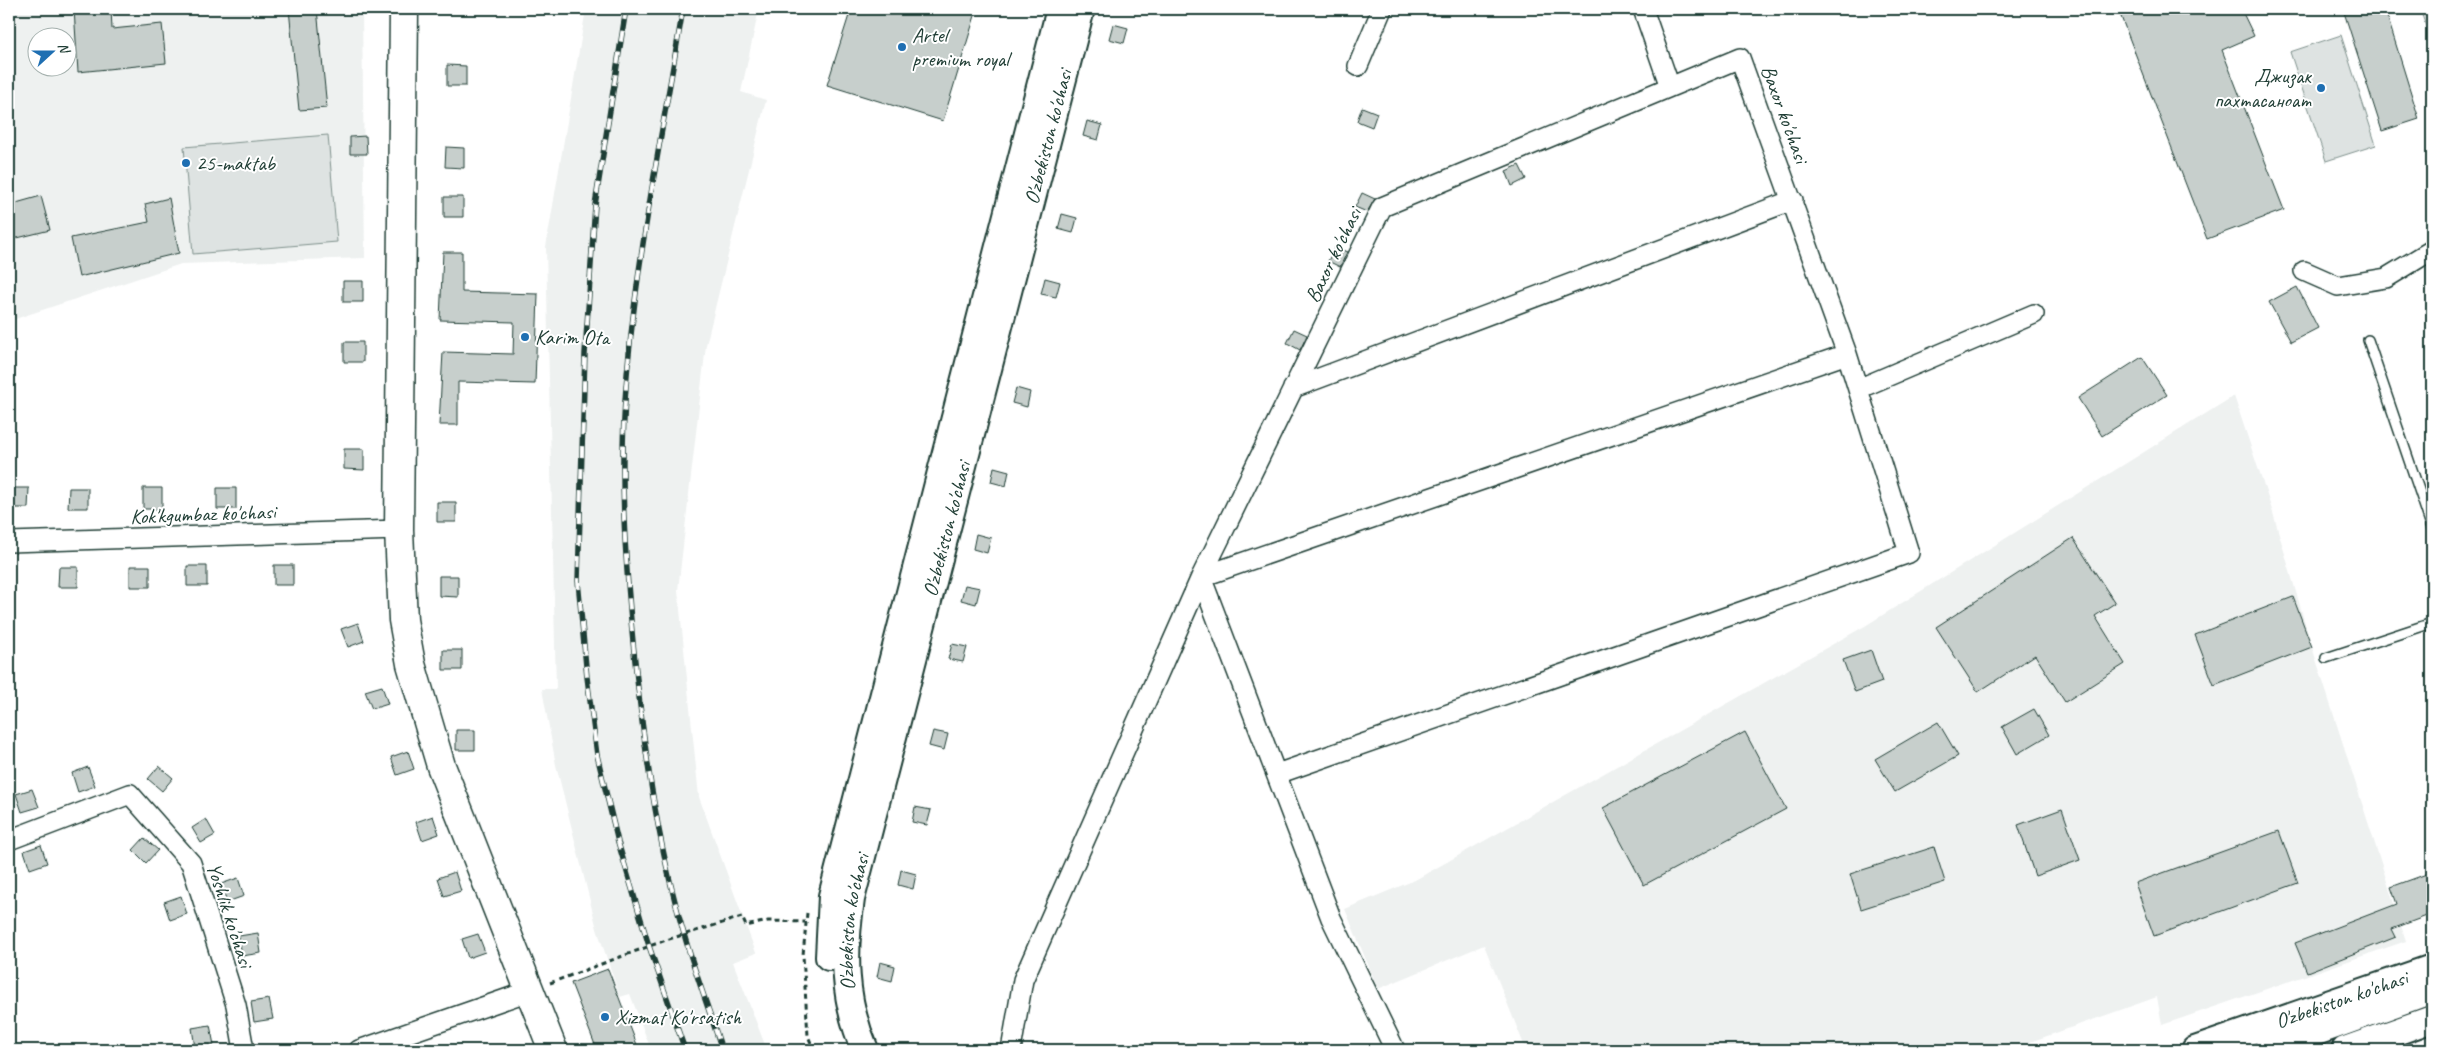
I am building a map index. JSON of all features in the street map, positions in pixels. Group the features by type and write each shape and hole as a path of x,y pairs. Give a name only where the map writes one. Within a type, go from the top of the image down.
{"main road":[{"path":"404,9 399,530 404,620 410,664 441,766 553,1050"},
{"name":"O'zbekiston ko'chasi","path":"847,1050 836,1014 831,984 829,924 832,896 1060,9"},
{"name":"O'zbekiston ko'chasi","path":"864,1050 850,1011 847,982 845,953 851,899 1081,9"},
{"name":"O'zbekiston ko'chasi","path":"2195,1050 2432,968"},
{"name":"O'zbekiston ko'chasi","path":"2267,1050 2432,990"},
{"path":"2345,1050 2432,1019"}],"street":[{"path":"1358,66 1382,9"},
{"path":"1643,9 1670,87"},
{"name":"Baxor ko'chasi","path":"1011,1050 1023,980 1201,576 1382,206 1740,58 1793,200"},
{"path":"1277,774 1909,553 1847,354 1793,200 1293,388"},
{"path":"2304,271 2338,286 2386,278 2432,250"},
{"path":"1858,390 2034,314"},
{"path":"1395,1050 1331,918 1201,576 1847,354"},
{"name":"Kok'kgumbaz ko'chasi","path":"9,542 399,530"},
{"name":"Yoshlik ko'chasi","path":"9,840 130,794 190,863 236,1006 244,1050"},
{"path":"359,1050 529,992"}],"lane":[{"path":"2368,340 2432,528"},
{"path":"2326,658 2432,623"}],"path":[{"path":"529,992 675,937 742,917 746,926 768,921 805,922"}],"shaded area":[{"name":"25-maktab","path":"9,9 362,9 365,258 181,264 9,321"},
{"path":"586,9 759,9 741,92 766,100 706,345 678,590 699,797 756,953 733,962 767,1050 651,1050 630,994 620,997 597,929 556,765 542,689 556,689 546,247"},
{"path":"2420,9 2432,9 2432,44"},
{"path":"2341,35 2376,145 2326,161 2290,52"},
{"path":"328,135 337,242 193,254 184,147"},
{"path":"2234,396 2273,513 2312,647 2406,941 2162,1025 2157,997 2008,1050 1526,1050 1484,945 1378,989 1345,909 1415,880 1865,626"}],"building":[{"path":"74,9 111,9 112,29 162,24 166,63 78,72 78,28 75,28"},
{"path":"289,9 317,9 327,108 299,110"},
{"name":"Artel premium royal","path":"851,9 977,9 943,121 827,85"},
{"path":"2118,9 2241,9 2254,36 2222,50 2284,210 2207,239"},
{"path":"2343,9 2385,9 2419,119 2382,131"},
{"path":"1113,24 1128,28 1124,43 1109,39"},
{"path":"447,65 466,66 466,86 447,86"},
{"path":"1362,107 1377,113 1372,127 1357,121"},
{"path":"1087,121 1102,125 1098,140 1083,136"},
{"path":"366,136 367,154 350,154 350,137"},
{"path":"446,147 464,148 464,168 445,167"},
{"path":"1519,165 1526,179 1512,186 1506,171"},
{"path":"1362,193 1375,199 1367,212 1355,207"},
{"path":"41,196 50,230 9,240 9,205"},
{"path":"444,197 463,197 463,217 444,217"},
{"path":"169,198 179,253 79,277 71,238 149,222 145,204"},
{"path":"1062,214 1077,218 1073,233 1058,229"},
{"path":"1335,247 1347,252 1340,267 1328,261"},
{"name":"Karim Ota","path":"443,252 462,252 462,292 538,294 535,384 458,382 458,425 439,425 443,352 513,354 514,322 440,320"},
{"path":"1045,278 1060,282 1056,297 1041,294"},
{"path":"343,281 363,281 363,302 343,302"},
{"path":"2297,287 2318,328 2291,342 2269,302"},
{"path":"1294,329 1307,335 1300,350 1287,343"},
{"path":"344,342 363,342 363,362 344,362"},
{"path":"2142,357 2167,395 2102,436 2078,398"},
{"path":"1016,388 1030,392 1027,407 1012,403"},
{"path":"344,449 364,449 364,470 344,469"},
{"path":"994,467 1009,471 1006,486 991,482"},
{"path":"9,488 29,488 28,508 9,508"},
{"path":"69,488 88,488 88,508 68,508"},
{"path":"143,488 162,488 162,509 143,509"},
{"path":"217,488 236,488 236,509 217,509"},
{"path":"437,502 456,502 456,522 437,522"},
{"path":"976,534 991,538 987,553 973,549"},
{"path":"2073,538 2115,603 2095,616 2125,664 2065,702 2035,655 1978,692 1936,627"},
{"path":"274,565 293,565 293,585 274,585"},
{"path":"130,566 150,566 150,587 130,587"},
{"path":"187,566 207,566 207,586 187,586"},
{"path":"59,567 78,567 78,587 58,587"},
{"path":"439,576 458,576 458,597 439,596"},
{"path":"965,585 980,588 976,604 961,600"},
{"path":"2293,597 2312,647 2214,685 2195,635"},
{"path":"358,623 364,641 348,647 341,629"},
{"path":"952,644 967,647 963,662 948,659"},
{"path":"443,650 462,650 462,670 443,670"},
{"path":"1871,650 1882,682 1855,692 1843,660"},
{"path":"382,686 388,704 372,709 365,691"},
{"path":"2034,709 2049,735 2017,754 2002,727"},
{"path":"1938,722 1958,756 1895,792 1875,759"},
{"path":"456,730 475,730 475,750 456,750"},
{"path":"933,731 948,734 944,750 929,746"},
{"path":"1745,732 1786,809 1644,885 1603,808"},
{"path":"408,751 414,769 397,775 391,757"},
{"path":"159,766 173,778 162,791 148,779"},
{"path":"88,767 95,786 78,792 72,773"},
{"path":"32,789 39,807 22,812 16,794"},
{"path":"915,807 931,810 927,825 912,822"},
{"path":"2062,809 2080,860 2035,876 2018,825"},
{"path":"433,816 439,834 422,840 416,822"},
{"path":"206,819 215,835 201,843 192,828"},
{"path":"2279,831 2298,883 2154,936 2135,883"},
{"path":"144,838 158,850 146,863 133,850"},
{"path":"41,845 47,863 30,869 24,851"},
{"path":"1934,847 1945,882 1861,909 1850,874"},
{"path":"901,870 916,874 913,889 898,885"},
{"path":"455,872 461,891 444,896 438,878"},
{"path":"2432,872 2432,914 2392,929 2396,937 2307,972 2295,943 2397,904 2391,887"},
{"path":"238,878 244,896 227,902 221,884"},
{"path":"181,896 187,914 170,920 164,902"},
{"path":"258,933 261,953 242,956 239,936"},
{"path":"478,934 485,952 468,958 462,939"},
{"path":"880,962 895,966 892,981 877,977"},
{"name":"Xizmat Ko'rsatish","path":"608,969 639,1050 597,1050 571,983"},
{"path":"269,999 273,1019 254,1022 251,1002"},
{"path":"210,1025 214,1045 195,1048 192,1028"}],"railway":[{"path":"626,9 595,205 585,354 578,581 597,755 618,842 649,946 685,1050"},
{"path":"683,9 650,197 630,339 624,419 624,514 637,679 658,826 684,934 722,1050"}],"place":[{"name":"Artel premium royal","path":"902,47"},
{"name":"Джизак пахтасаноат","path":"2321,88"},
{"name":"25-maktab","path":"186,163"},
{"name":"Karim Ota","path":"525,337"},
{"name":"Xizmat Ko'rsatish","path":"605,1017"}]}
